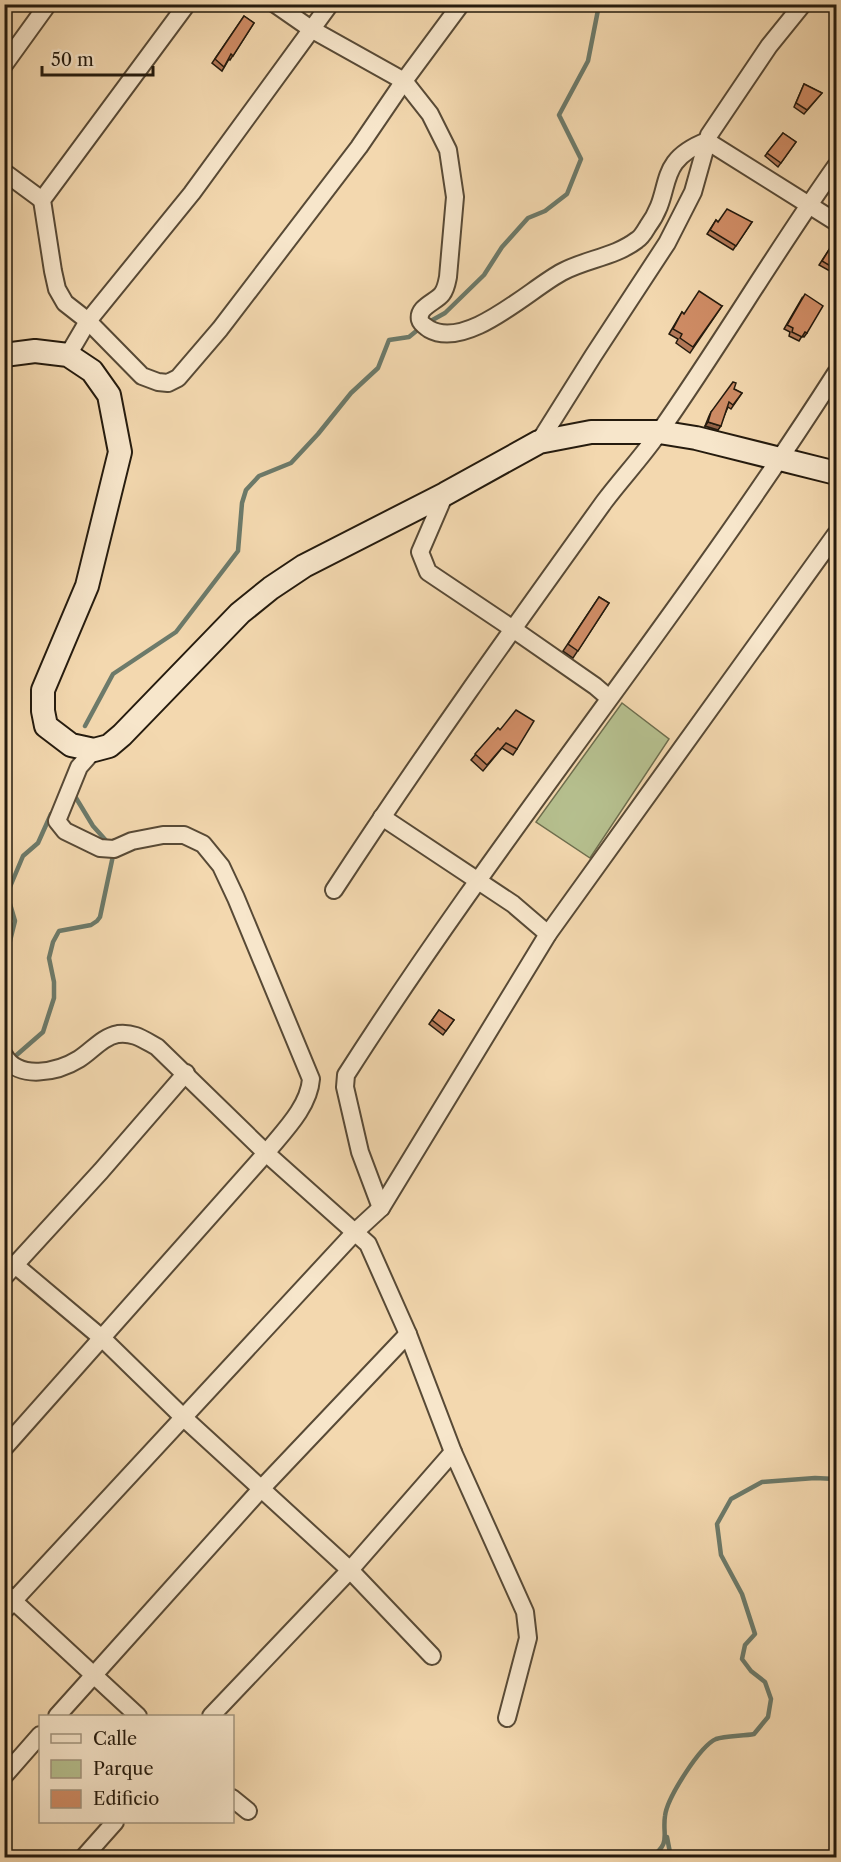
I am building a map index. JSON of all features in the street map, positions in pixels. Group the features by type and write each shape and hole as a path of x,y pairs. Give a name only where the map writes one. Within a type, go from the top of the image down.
{"main road":[{"path":"4,355 35,351 68,356 92,371 109,395 120,452 87,586 43,690 46,726 85,748 109,746 122,735 240,613 271,588 304,566 445,494 539,442 591,432 659,432 696,438 837,473"}],"street":[{"path":"4,65 48,4"},
{"path":"42,200 187,4"},
{"path":"274,4 311,30 404,81 430,114 448,150 455,197 448,277 441,295 422,309 419,319 423,325 435,332 466,330 490,321 563,271 603,258 638,240 656,216 669,172 678,158 693,147 707,141"},
{"path":"68,356 88,321 192,193 330,4"},
{"path":"4,172 42,200 57,289 65,303 88,321 142,376 158,382 168,382 178,378 220,328 345,165 461,4"},
{"path":"539,442 667,243 693,192 707,141 769,45 803,4"},
{"path":"707,141 837,222"},
{"path":"334,890 513,629 613,490 659,432 809,204 837,166"},
{"path":"381,1208 360,1152 345,1087 346,1075 477,882 781,460 837,373"},
{"path":"445,494 420,552 428,572 609,698"},
{"path":"137,1715 8,1601 381,1208 548,934 837,534"},
{"path":"4,1448 266,1153 305,1100 310,1088 311,1078 236,898 221,866 203,844 184,835 163,835 132,841 114,849 100,848 70,834 59,826 57,821 85,748"},
{"path":"382,817 513,904 548,934"},
{"path":"4,1055 9,1063 28,1073 61,1067 80,1059 94,1046 117,1034 136,1035 157,1047 266,1153 368,1244 408,1334 453,1452 525,1612 528,1638 507,1718"},
{"path":"186,1074 10,1271 103,1339 184,1418 350,1570 432,1656"},
{"path":"58,1715 261,1489 408,1334"},
{"path":"212,1715 350,1570 453,1452"},
{"path":"4,1776 39,1736"},
{"path":"234,1800 248,1811"},
{"path":"83,1857 113,1823"}],"green space":[{"path":"622,703 669,739 590,858 536,822"}],"building":[{"path":"244,16 254,23 224,67 215,59"},
{"path":"804,84 822,93 807,110 796,103"},
{"path":"783,133 796,142 781,163 767,153"},
{"path":"727,209 752,222 736,246 710,230"},
{"path":"832,245 837,248 837,270 822,261"},
{"path":"699,291 722,306 693,347 680,338 682,334 673,329 682,312 684,314"},
{"path":"805,294 823,306 807,333 805,332 802,337 792,332 793,328 787,325"},
{"path":"733,382 736,383 734,389 742,393 733,405 729,402 721,426 708,422 711,412"},
{"path":"599,597 609,603 578,651 568,644"},
{"path":"516,710 534,721 517,749 506,743 487,765 475,754 498,728 500,730"},
{"path":"439,1010 454,1020 446,1031 432,1020"}],"waterway":[{"path":"427,323 445,313 484,275 502,247 528,218 545,211 567,194 581,159 559,115 588,61 598,10 602,4"},
{"path":"85,726 113,674 176,632 238,551 242,503 246,490 259,476 291,463 351,393 378,368 389,340 409,337 420,328"},
{"path":"73,793 93,826 110,845"},
{"path":"4,946 9,945 15,921 7,894 23,856 38,843 51,814"},
{"path":"12,1059 43,1032 54,998 54,982 49,958 53,942 59,931 91,925 100,917 114,851"},
{"path":"650,1858 664,1843 665,1816 672,1797 685,1773 702,1751 716,1739 754,1734 768,1717 771,1699 765,1682 751,1671 742,1659 745,1645 755,1634 742,1594 721,1555 717,1524 731,1499 762,1482 815,1478 836,1479"},
{"path":"667,1837 671,1858"}]}
